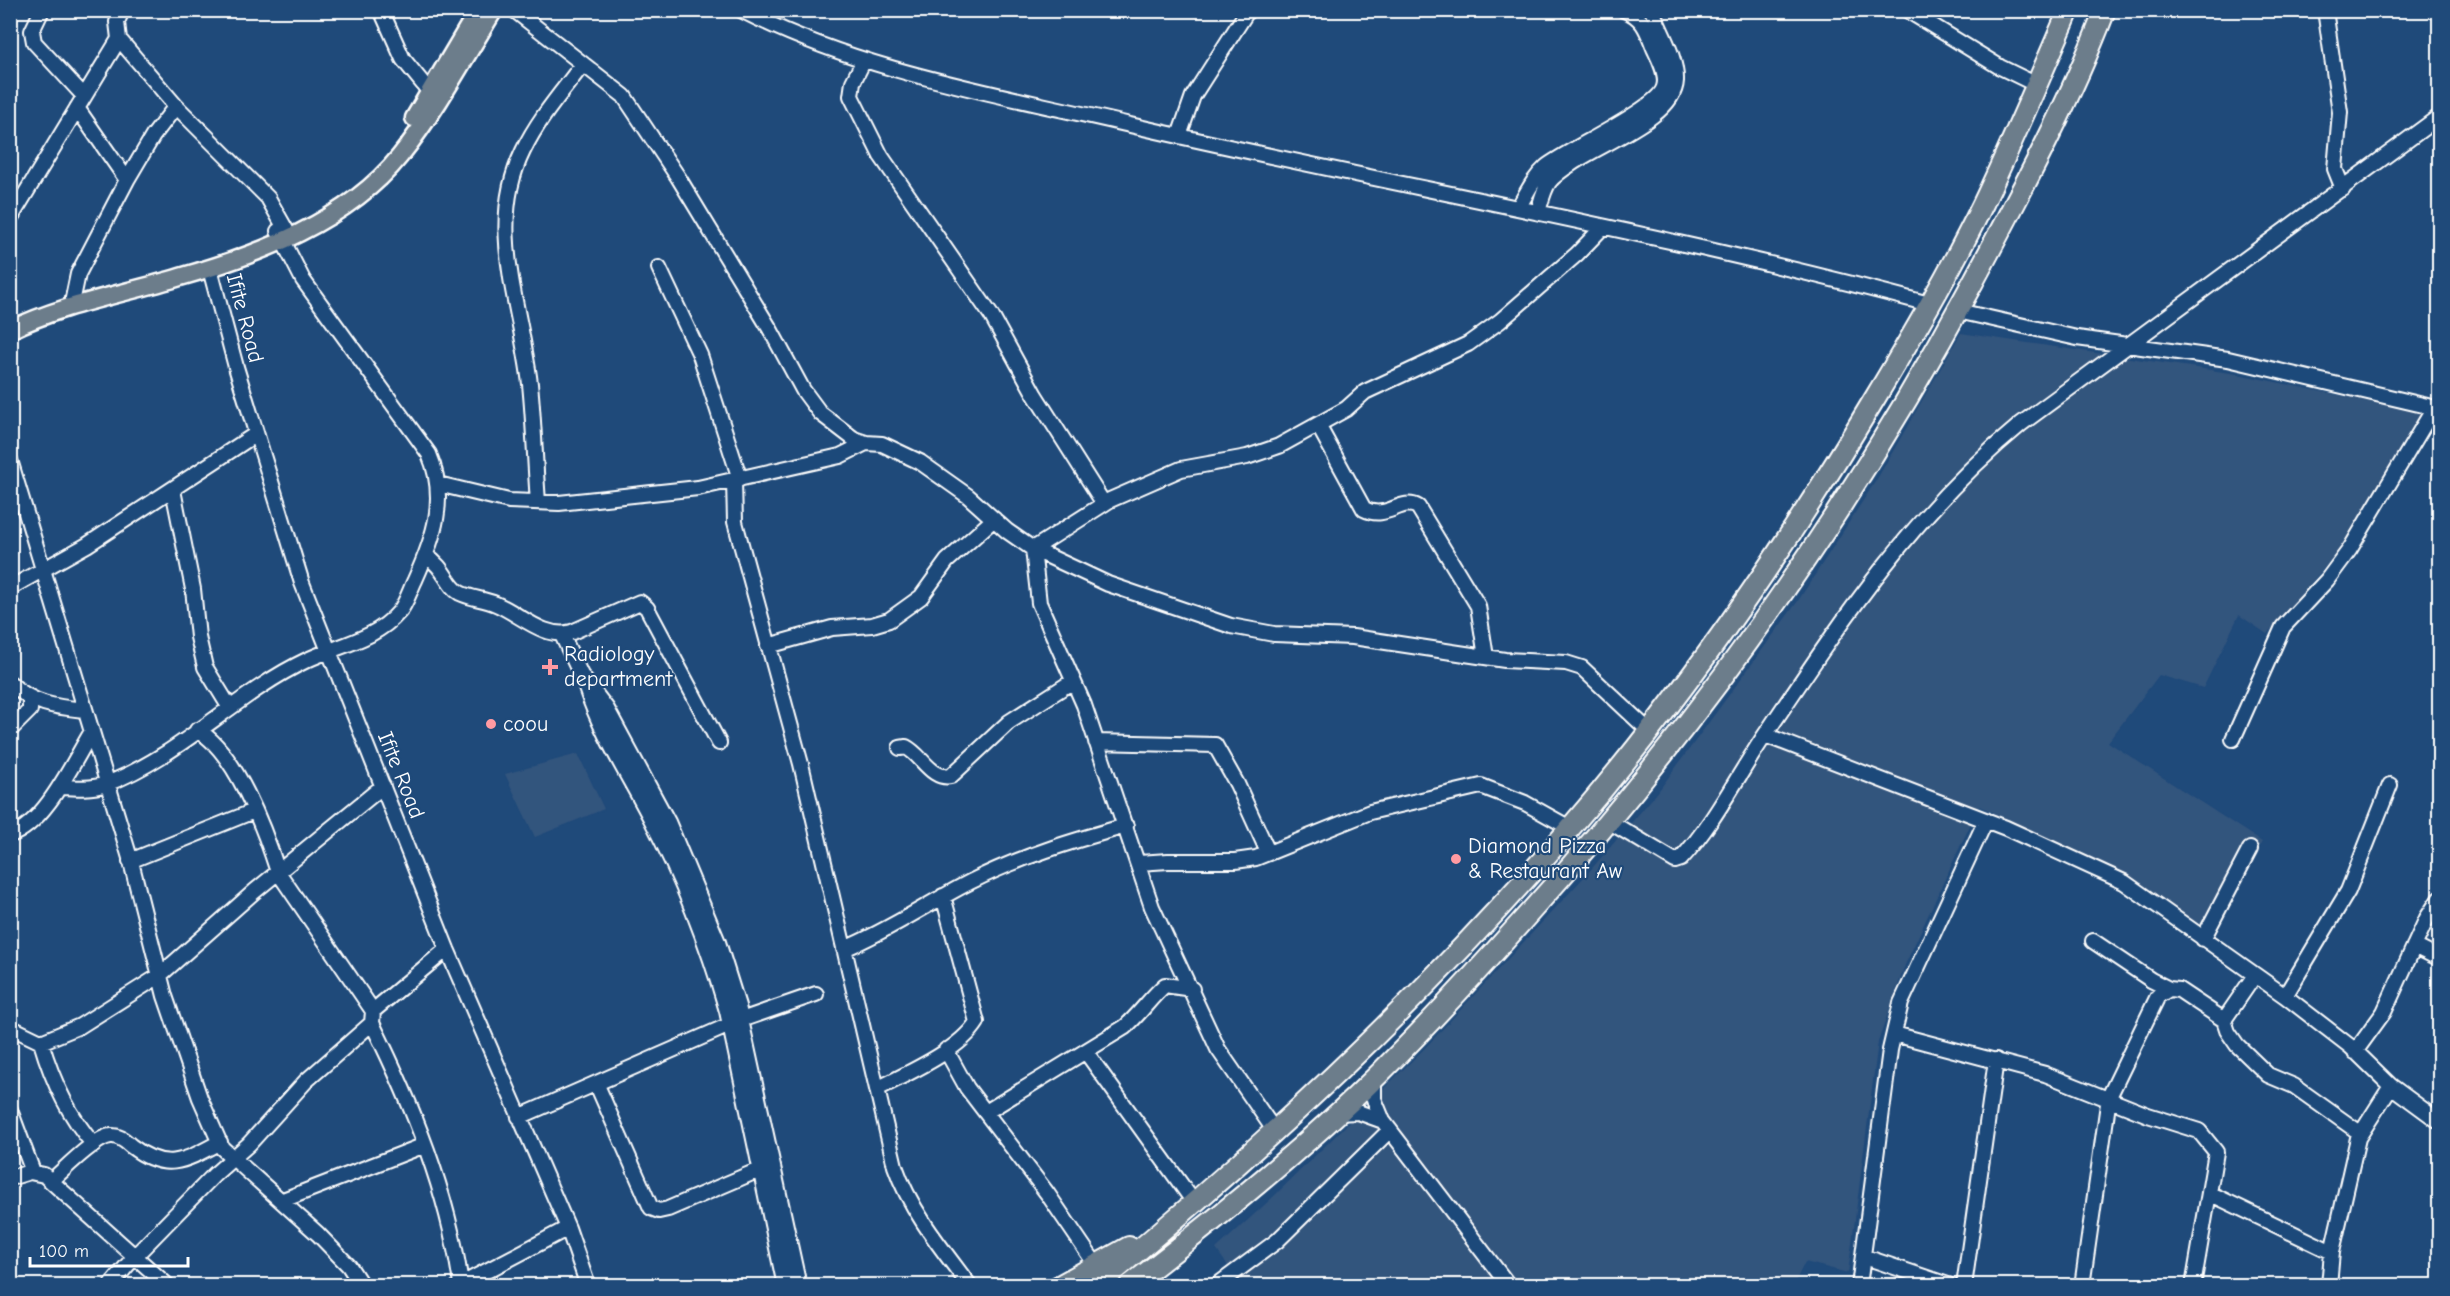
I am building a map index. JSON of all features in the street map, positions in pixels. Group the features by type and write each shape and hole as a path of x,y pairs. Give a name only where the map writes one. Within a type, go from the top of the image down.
{"highway":[{"path":"1096,1286 1274,1130 1434,978 1570,828 1648,730 1740,606 1843,452 1983,204 2069,10"},
{"path":"1129,1286 1178,1249 1374,1079 1462,988 1610,822 1688,726 1798,572 1875,453 1958,311 2048,136 2104,10"},
{"path":"1059,1286 1163,1228"},
{"path":"1143,1286 1178,1249"}],"main road":[{"path":"10,330 56,312 240,260 348,192 366,177 388,153 417,113 478,10"},
{"path":"10,318 208,260 284,234 357,198 400,156 494,10"}],"street":[{"path":"42,10 32,31 34,42 80,102 127,180"},
{"path":"62,787 78,788 108,783 151,762 281,675 330,651 379,631 399,612 426,556 438,511 438,484 429,454 303,280 268,198 176,106 119,39 117,22 122,10"},
{"path":"381,10 403,59 429,91"},
{"path":"514,10 624,96 641,118 770,329 803,390 820,413 854,439 866,443 882,444 920,462 968,496 1033,549 1108,584 1231,626 1274,634 1353,636 1486,657 1566,663 1582,669 1648,730"},
{"path":"741,10 773,27 864,60 990,93 1814,273 1929,303"},
{"path":"1179,136 1193,96 1248,10"},
{"path":"1518,208 1533,179 1548,165 1644,107 1660,95 1665,87 1664,71 1647,28 1639,17 1624,10"},
{"path":"1538,212 1543,194 1554,177 1620,137 1671,99 1676,81 1675,69 1652,10"},
{"path":"1907,10 2000,67 2037,85"},
{"path":"2325,10 2340,112 2335,169 2336,178 2343,189"},
{"path":"10,219 119,39"},
{"path":"864,60 853,82 851,96 881,156 991,315 1035,394 1104,504"},
{"path":"538,502 530,382 505,235 507,199 522,152 538,125 583,64"},
{"path":"73,298 78,274 127,180 153,136 176,106"},
{"path":"1610,822 1675,861 1681,859 1890,556 1958,479 2021,424 2343,189 2439,116"},
{"path":"1033,549 1104,504 1181,469 1247,457 1279,446 1346,409 1365,392 1468,344 1500,321 1577,254 1603,227"},
{"path":"659,268 699,355 737,479 735,522 801,764 878,1089 882,1117 901,1184 970,1286"},
{"name":"Ifite Road","path":"210,269 256,434 302,583 447,949 568,1228 588,1286"},
{"path":"1958,311 2035,330 2228,359 2437,409 2350,549 2327,580 2283,627 2233,739"},
{"path":"1318,425 1364,509 1379,513 1407,503 1418,507 1478,606 1486,657"},
{"path":"10,588 43,571 173,490 256,434"},
{"path":"438,484 509,501 559,503 624,497 698,488 840,456 866,443"},
{"path":"10,460 108,783 159,976 200,1098 220,1142 232,1160 283,1200 342,1259 362,1286"},
{"path":"173,490 205,667 230,708"},
{"path":"768,646 832,627 872,625 889,620 921,597 947,561 994,519"},
{"path":"1033,549 1039,603 1073,681 1096,742 1139,863 1152,907 1218,1049 1274,1130"},
{"path":"426,556 440,565 452,586 460,593 498,605 548,632 562,635 640,602 647,608 719,743"},
{"path":"562,635 581,675 607,710 668,822 718,942 766,1167 785,1286"},
{"path":"900,748 911,749 934,773 951,776 1010,722 1073,681"},
{"path":"10,683 30,699 58,708 84,710"},
{"path":"10,730 30,710 30,699"},
{"path":"197,730 213,740 234,771 254,811 278,872 373,1017 425,1145 452,1232 459,1285 568,1228"},
{"path":"10,835 27,824 62,787 91,733"},
{"path":"1765,735 1986,820 2124,882 2285,996 2355,1052 2391,1086 2439,1122"},
{"path":"1096,742 1215,745 1237,784 1268,852"},
{"path":"2285,996 2348,891 2390,785"},
{"path":"41,1042 80,1026 159,976 278,872 383,786"},
{"path":"1139,863 1235,861 1256,858 1370,812 1481,786 1525,803 1570,828"},
{"path":"130,861 254,811"},
{"path":"1859,1286 1865,1257 1880,1124 1901,1003 1986,820"},
{"path":"844,949 873,937 943,896 1010,864 1067,842 1126,826"},
{"path":"2204,939 2250,849"},
{"path":"878,1089 946,1050 971,1031 976,1022 943,896"},
{"path":"2355,1052 2384,1012 2439,898"},
{"path":"2093,941 2151,980 2169,989 2179,990 2224,1020 2228,1032 2237,1045 2268,1075 2294,1086 2360,1133"},
{"path":"2414,946 2439,959"},
{"path":"110,1286 135,1256 232,1160 306,1081 447,949"},
{"path":"2224,1020 2255,975"},
{"path":"986,1112 1125,1027 1151,997 1165,985 1192,989"},
{"path":"2082,1286 2109,1097 2158,996 2169,989"},
{"path":"519,1117 735,1023 816,994"},
{"path":"10,1027 41,1042 54,1084 77,1126 94,1145"},
{"path":"1894,1034 2045,1074 2109,1097 2148,1115 2187,1125 2199,1131 2210,1141 2216,1152 2193,1286"},
{"path":"946,1050 967,1088 1047,1193 1096,1265"},
{"path":"1086,1052 1193,1202"},
{"path":"1964,1286 1996,1060"},
{"path":"1374,1079 1374,1099 1387,1126 1509,1286"},
{"path":"597,1085 651,1208 660,1211 668,1209 766,1167"},
{"path":"2328,1286 2332,1252 2360,1133 2391,1086"},
{"path":"10,1110 33,1172"},
{"path":"1335,1114 1358,1112 1387,1126"},
{"path":"1216,1286 1277,1241 1387,1126"},
{"path":"52,1180 94,1145 109,1136 118,1137 144,1156 175,1163 220,1142"},
{"path":"283,1200 425,1145"},
{"path":"766,1167 799,1286"},
{"path":"10,1178 33,1172 52,1180 102,1229 168,1286"},
{"path":"2209,1193 2332,1252"},
{"path":"1865,1257 1951,1286"}],"shaded area":[{"path":"1961,333 2237,374 2420,412 2420,421 2372,504 2341,548 2267,634 2239,615 2203,688 2159,675 2108,742 2262,842 2213,935 2103,863 1979,806 1905,965 1878,1042 1848,1273 1805,1262 1793,1286 1242,1286 1216,1249 1271,1199 1424,1049 1587,874 1657,793 1798,601 1877,479"},
{"path":"578,754 604,809 535,837 505,774"}],"place":[{"name":"Radiology department","path":"550,667"},
{"name":"coou","path":"491,724"},
{"name":"Diamond Pizza & Restaurant Aw","path":"1456,859"}]}
